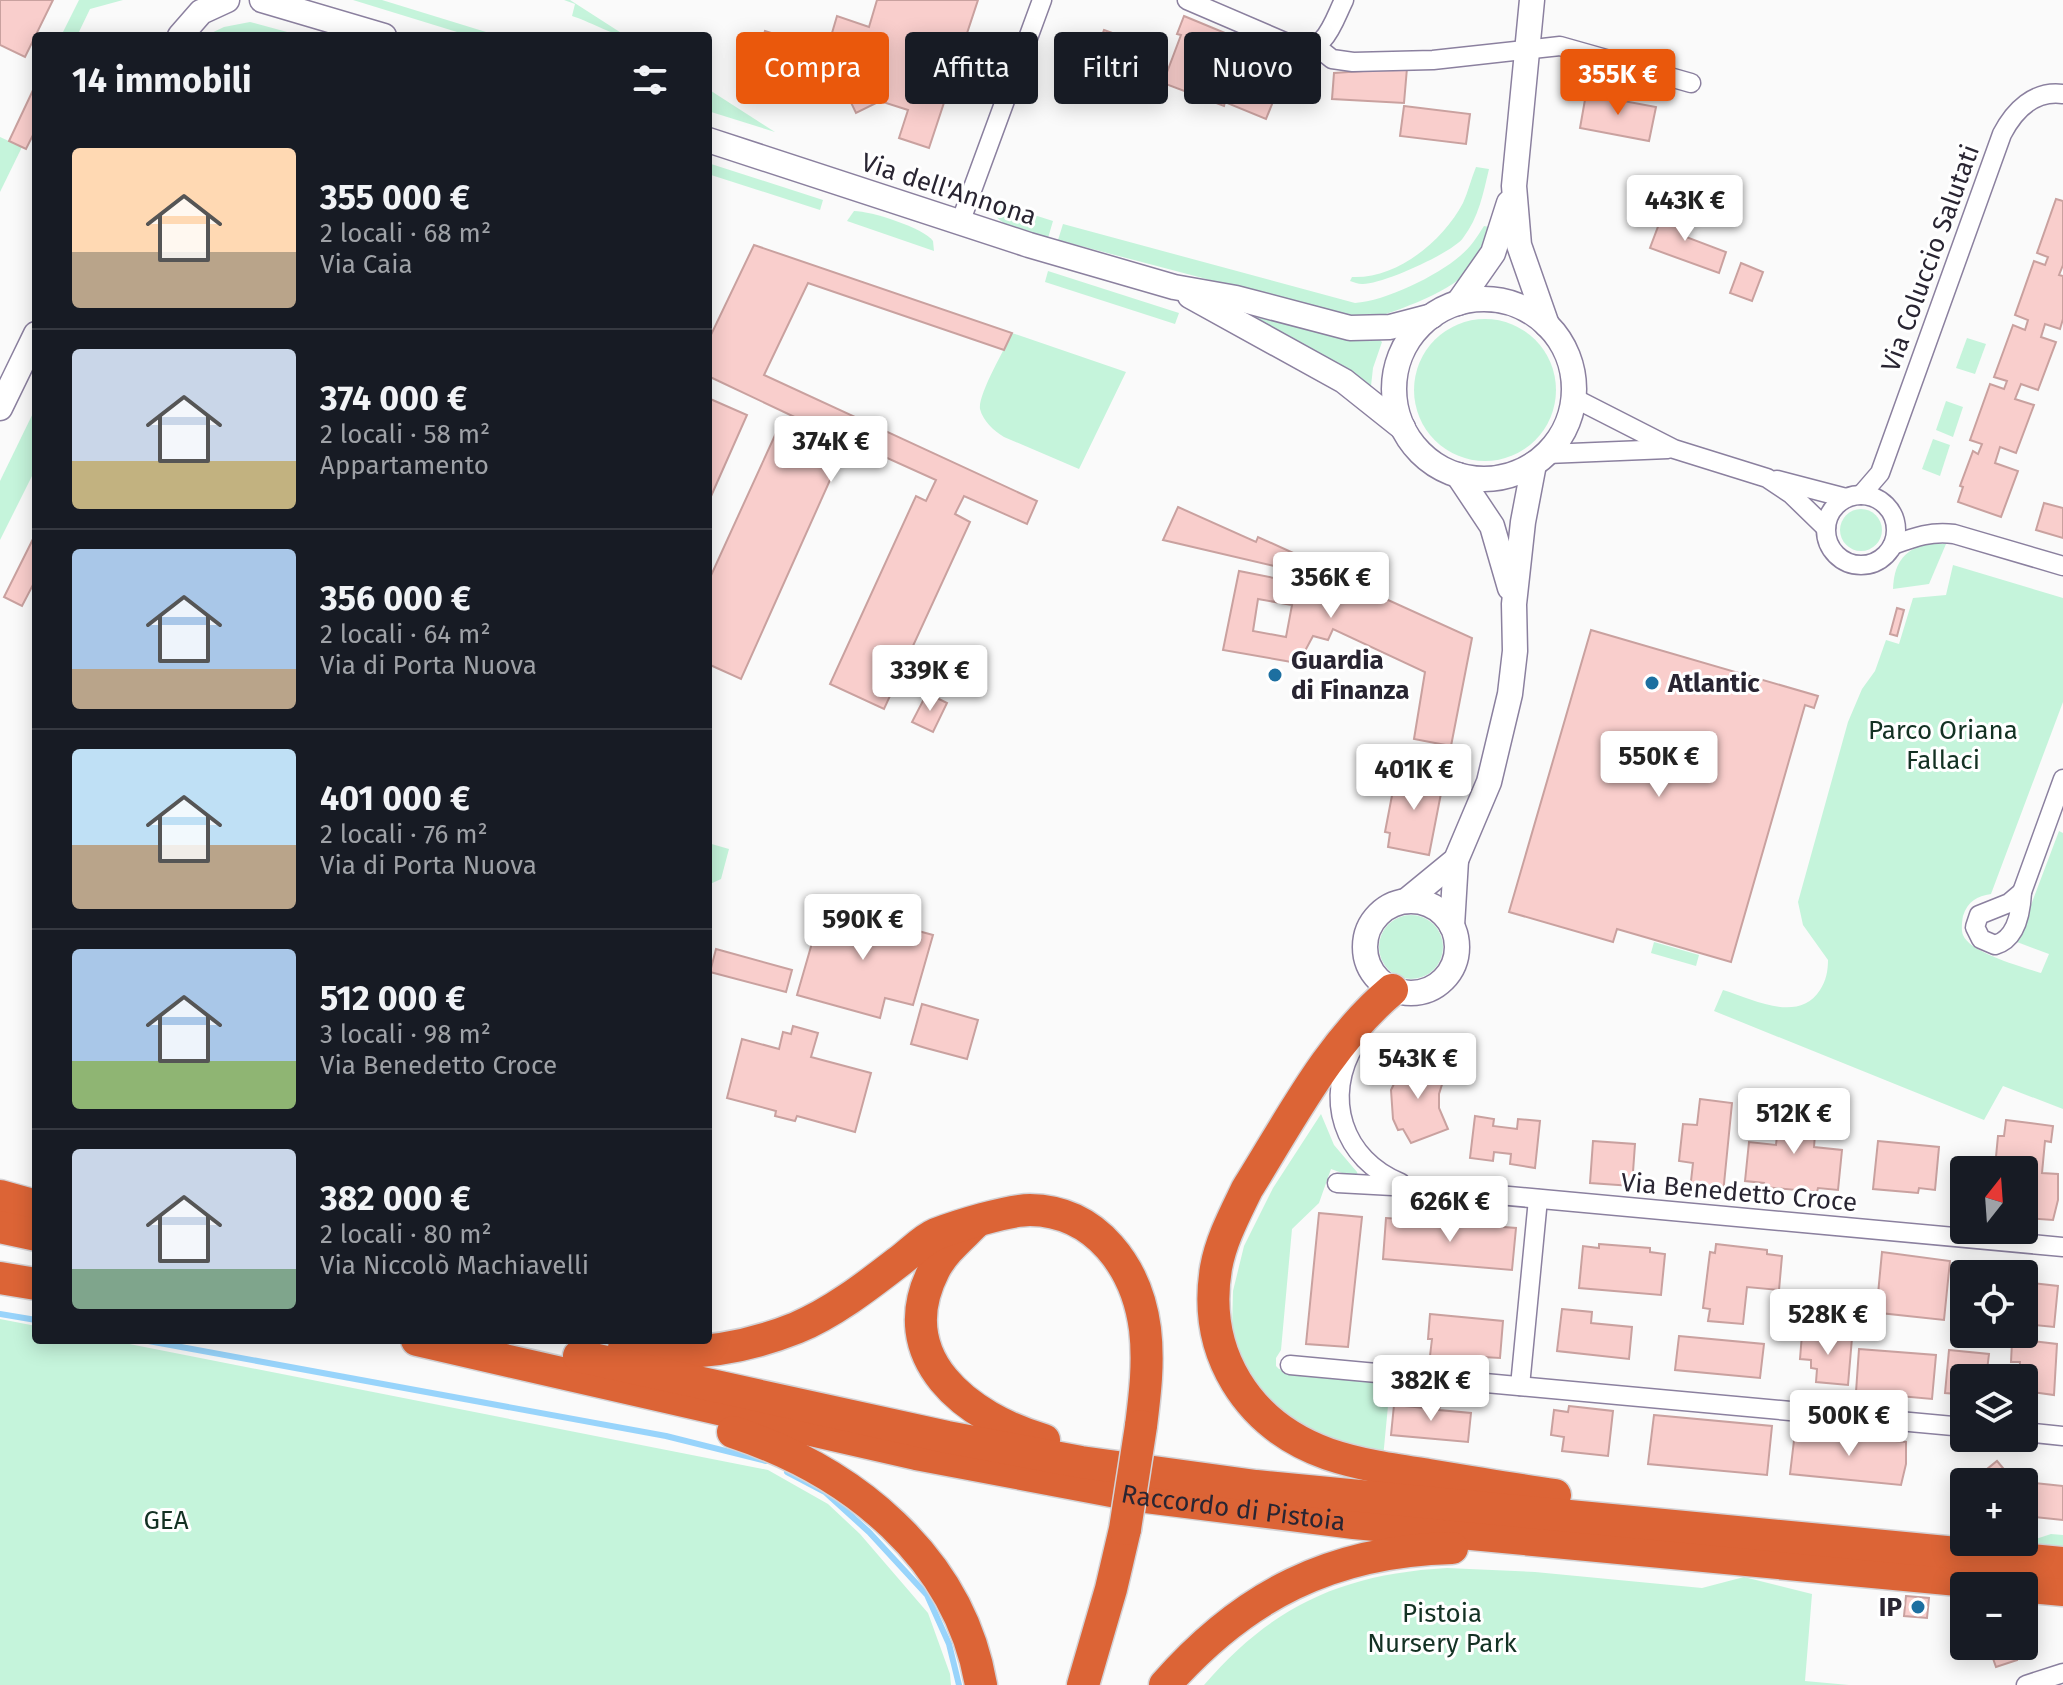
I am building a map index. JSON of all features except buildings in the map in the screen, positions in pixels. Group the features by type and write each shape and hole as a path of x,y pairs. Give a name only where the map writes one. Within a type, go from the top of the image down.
{"highway":[{"path":"1397,991 1364,1014 1333,1054 1247,1189 1226,1236 1217,1265 1214,1305 1217,1338 1233,1377 1253,1405 1273,1423 1294,1439 1337,1457 1391,1469 1624,1507 1754,1535"},
{"path":"0,1196 32,1205"},
{"path":"608,1344 664,1353 706,1351 760,1341 800,1327 835,1306 934,1235 1020,1211 1045,1212 1088,1228 1114,1251 1125,1266 1138,1297 1145,1329 1146,1384 1125,1529 1083,1685"},
{"path":"976,1223 954,1244 934,1270 923,1303 925,1346 947,1386 974,1409 1025,1434 1186,1477"},
{"path":"0,1227 32,1234"},
{"path":"0,1249 32,1256"},
{"path":"0,1278 32,1283"},
{"name":"Raccordo di Pistoia","path":"434,1344 943,1460 1138,1496 1354,1523 2063,1590"},
{"name":"Raccordo di Pistoia","path":"526,1344 947,1437 1081,1462 1186,1477 2063,1563"},
{"path":"630,1391 677,1412 775,1446 865,1498 905,1536 941,1580 970,1645 981,1685"},
{"path":"1165,1685 1201,1648 1247,1609 1298,1581 1326,1570 1423,1549 1524,1553 1588,1545"}],"street":[{"path":"190,19 209,6 227,0"},
{"path":"266,0 371,32"},
{"path":"960,223 1042,0"},
{"path":"1187,0 1261,32"},
{"path":"1321,42 1344,0"},
{"path":"1532,0 1514,186 1519,245 1547,325"},
{"path":"1321,50 1332,59 1353,62 1433,60 1529,47 1560,46 1691,83"},
{"name":"Via Coluccio Salutati","path":"1880,473 2002,134 2014,115 2031,101 2046,94 2063,94"},
{"name":"Via dell'Annona","path":"712,141 960,223 1174,287 1236,298 1350,328 1390,327 1432,316 1458,303 1485,299 1505,302 1530,312 1547,325 1561,342 1570,362 1574,383 1574,398 1567,425 1540,459 1498,478 1458,475 1426,458 1404,429 1344,381 1174,287"},
{"path":"1458,303 1493,253 1514,186"},
{"name":"Via dell'Annona","path":"1404,429 1395,398 1397,367 1414,333 1432,316"},
{"path":"0,408 32,342"},
{"path":"1574,398 1674,449 1767,478 1882,502"},
{"path":"1452,926 1456,860 1489,782 1505,719 1515,651 1514,604 1523,522 1540,459 1632,448 1674,449"},
{"path":"1880,473 1832,510 1826,528 1827,540 1833,551 1852,564 1867,565 1878,561 1893,545 1928,532"},
{"path":"1880,473 1882,502 1895,520 1893,545"},
{"path":"1458,475 1492,526 1514,604"},
{"path":"1767,478 1799,501 1826,528"},
{"path":"1895,520 1928,532 1954,534 2063,566"},
{"path":"2022,892 2063,779"},
{"path":"1406,901 1456,860"},
{"path":"1406,901 1430,905 1445,916 1452,926 1457,940 1457,955 1448,975 1428,990 1397,991 1372,973 1365,958 1364,942 1368,927 1378,914 1391,905 1406,901"},
{"name":"Via Benedetto Croce","path":"1397,991 1363,1033 1345,1064 1339,1087 1346,1130 1359,1154 1377,1172 1411,1187"},
{"name":"Via Benedetto Croce","path":"1337,1183 1411,1187 2063,1247"},
{"path":"1520,1386 1538,1199"},
{"path":"1290,1365 1950,1426"},
{"path":"2038,1433 2063,1436"},
{"path":"2026,1685 2063,1673"}],"green space":[{"path":"79,0 123,0 90,9 79,32 63,32"},
{"path":"353,0 382,0 486,32 457,32"},
{"path":"564,0 570,0 620,32 572,16 575,4"},
{"path":"250,22 287,32 213,32"},
{"path":"712,92 775,132 712,112"},
{"path":"0,137 22,147 0,192"},
{"path":"712,164 823,200 820,210 712,175"},
{"path":"1476,167 1489,169 1480,205 1463,238 1431,259 1399,274 1371,283 1350,281 1352,277 1386,272 1431,244 1463,203"},
{"path":"987,200 1053,221 1048,238 1003,222 996,217"},
{"path":"854,211 884,217 919,231 933,241 934,251 847,221"},
{"path":"1063,224 1355,303 1395,293 1438,272 1464,253 1484,226 1489,227 1477,257 1458,280 1417,302 1362,320 1058,240"},
{"path":"1048,271 1179,313 1175,324 1045,282"},
{"path":"1230,306 1377,337 1382,342 1373,368 1371,386 1366,388"},
{"path":"1485,319 1512,324 1535,340 1551,363 1556,390 1551,417 1535,440 1512,456 1485,461 1458,456 1435,440 1419,417 1414,390 1419,363 1435,340 1458,324"},
{"path":"1012,333 1126,372 1079,469 1004,437 989,425 981,413 983,393"},
{"path":"1967,338 1986,344 1975,374 1956,368"},
{"path":"1946,401 1963,407 1953,437 1936,430"},
{"path":"32,415 32,476 0,540 0,481"},
{"path":"1933,439 1950,445 1940,476 1922,469"},
{"path":"1861,509 1876,515 1882,530 1876,545 1861,551 1846,545 1840,530 1846,515"},
{"path":"1926,544 1946,544 1929,584 1893,589 1901,560"},
{"name":"Parco Oriana Fallaci","path":"1953,565 2063,598 2063,702 1991,894 1970,903 1963,916 1962,928 1963,935 1976,948 2041,973 2049,954 2017,942 2059,831 2063,833 2063,1109 2003,1086 1984,1120 1714,1011 1723,990 1761,1003 1788,1007 1800,1006 1811,1000 1822,987 1828,960 1803,925 1798,902 1848,722 1862,689 1875,671 1886,640 1899,644 1913,598 1946,595"},
{"path":"712,844 729,849 721,879 712,883"},
{"path":"1405,915 1417,915 1434,924 1441,935 1441,959 1434,970 1417,979 1405,979 1393,974 1384,965 1379,953 1379,941 1384,929 1393,920"},
{"path":"1654,942 1699,955 1696,966 1651,953"},
{"path":"1321,1114 1334,1145 1358,1176 1356,1178 1331,1169 1319,1203 1292,1229 1281,1350 1276,1366 1279,1369 1390,1385 1383,1458 1304,1434 1242,1371 1232,1329 1233,1291 1244,1246 1273,1188"},
{"name":"GEA","path":"0,1319 32,1325 32,1344 129,1344 768,1470 828,1504 860,1534 928,1613 951,1685 0,1685"},
{"path":"2051,1534 2063,1535 2063,1551 2038,1548 2038,1538"},
{"name":"Pistoia Nursery Park","path":"1447,1568 1535,1572 1702,1588 1744,1577 1812,1594 1805,1681 1849,1685 1204,1685 1256,1634 1312,1599 1374,1578"}],"waterway":[{"path":"0,1314 32,1319"},
{"path":"165,1344 666,1436 766,1461"},
{"path":"787,1472 825,1492 869,1532 927,1595 949,1644 959,1685"}],"place":[{"name":"Guardia di Finanza","path":"1275,675"},
{"name":"Atlantic","path":"1652,683"},
{"name":"IP","path":"1918,1607"}]}
